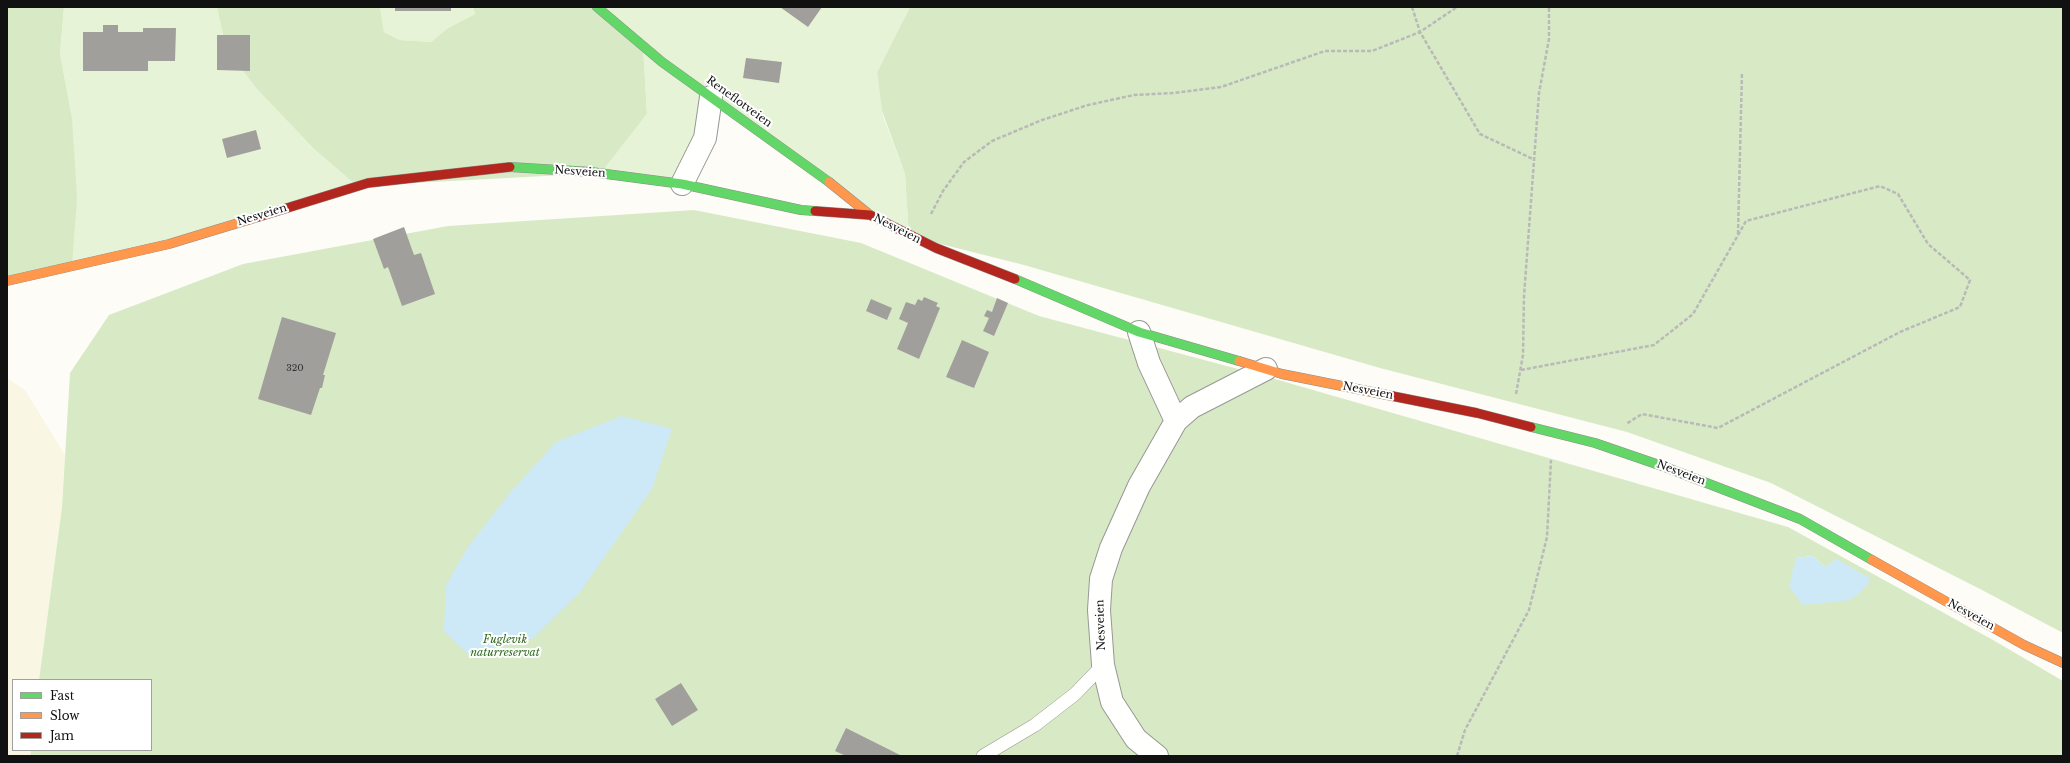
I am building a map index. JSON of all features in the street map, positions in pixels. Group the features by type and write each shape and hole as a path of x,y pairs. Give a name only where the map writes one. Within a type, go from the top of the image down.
{"main road":[{"name":"Reneflotveien","path":"597,7 662,62 835,186 870,215"},
{"name":"Nesveien","path":"7,281 169,244 368,183 505,167 591,172 682,184 801,210 870,215 919,240 1032,285 1115,323 1140,332 1282,374 1477,413 1595,443 1664,467 1800,519 2024,645 2063,663"}],"street":[{"path":"682,184 705,138 711,97"},
{"path":"1140,332 1149,363 1176,421"},
{"name":"Nesveien","path":"1157,756 1136,739 1112,702 1103,665 1099,610 1101,579 1109,554 1138,486 1176,421 1192,407 1266,369"}],"lane":[{"path":"983,756 1035,725 1075,694 1103,665"}],"path":[{"path":"1412,7 1420,32 1480,134 1535,160"},
{"path":"919,240 943,191 964,162 992,141 1042,120 1088,105 1134,95 1174,93 1221,87 1325,50 1372,51 1420,32 1456,7"},
{"path":"1511,422 1523,355 1524,296 1539,93 1549,39 1549,7"},
{"path":"1738,235 1742,72"},
{"path":"1521,370 1654,345 1693,314 1746,221 1880,186 1898,194 1928,244 1970,280 1960,307 1900,332 1718,428 1642,414 1595,443"},
{"path":"1457,756 1465,730 1529,610 1547,537 1551,482 1551,432"}],"shaded area":[{"path":"7,378 25,390 65,455 62,507 39,679 12,679 12,751 31,751 30,756 7,756"}],"green space":[{"path":"7,7 64,7 60,54 72,118 77,198 72,266 7,281"},
{"path":"64,7 217,7 226,49 256,88 314,149 357,186 72,266 72,118 60,54"},
{"path":"217,7 380,7 384,32 400,40 431,42 448,28 475,14 473,7 597,7 643,46 647,114 601,173 357,186 314,149 256,88 226,49"},
{"path":"380,7 473,7 475,14 448,28 431,42 400,40 384,32"},
{"path":"597,7 910,7 877,72 883,116 905,174 909,236 711,97 682,184 601,173 647,114 643,46"},
{"path":"910,7 2063,7 2063,633 1980,589 1771,483 1627,432 1380,368 1024,265 909,236 905,174 882,111 877,72"},
{"name":"Fuglevik naturreservat","path":"694,210 861,243 1039,316 1268,377 1788,527 1993,640 2063,681 2063,756 30,756 31,751 152,751 152,679 39,679 62,507 70,373 109,315 243,264 448,226","holes":["1813,556 1825,567 1796,558"]}],"water":[{"path":"622,416 672,429 652,489 580,592 532,639 469,655 444,631 446,585 468,547 509,494 556,442"},
{"path":"1813,556 1825,567 1837,559 1871,579 1862,591 1850,600 1803,605 1789,587 1796,558"}],"building":[{"path":"395,7 451,7 451,11 395,11"},
{"path":"780,7 822,7 808,27"},
{"path":"103,25 118,25 118,32 143,32 143,28 176,28 175,61 148,61 148,71 83,71 83,32 103,32"},
{"path":"217,35 250,35 250,71 217,70"},
{"path":"746,58 782,62 779,83 743,78"},
{"path":"256,130 261,149 227,158 222,139"},
{"path":"404,227 414,255 421,253 435,294 402,306 388,267 384,269 373,239"},
{"path":"924,297 938,303 936,306 940,308 919,359 897,349 908,323 899,319 906,302 915,305 918,299 922,301"},
{"path":"997,298 1008,303 994,336 983,331 989,318 984,316 987,310 992,312"},
{"path":"871,299 892,308 887,320 866,311"},
{"path":"282,317 336,333 323,375 325,375 322,388 320,388 311,415 258,399"},
{"path":"962,340 989,352 974,388 946,377"},
{"path":"681,683 698,710 672,726 655,699"},
{"path":"846,728 902,756 846,756 835,751"}],"traffic: fast":[{"path":"597,7 662,62 829,182"},
{"path":"510,167 591,172 682,184 801,210 815,211"},
{"path":"1015,279 1139,332 1239,361"},
{"path":"1531,427 1595,443 1665,467 1800,519 1872,560"}],"traffic: slow":[{"path":"829,182 870,215"},
{"path":"7,281 169,244 258,217"},
{"path":"1239,361 1282,374 1392,396"},
{"path":"1872,560 2024,645 2063,663"}],"traffic: jam":[{"path":"258,217 368,183 510,167"},
{"path":"815,211 870,215 936,248 1015,279"},
{"path":"1392,396 1477,413 1531,427"}]}
